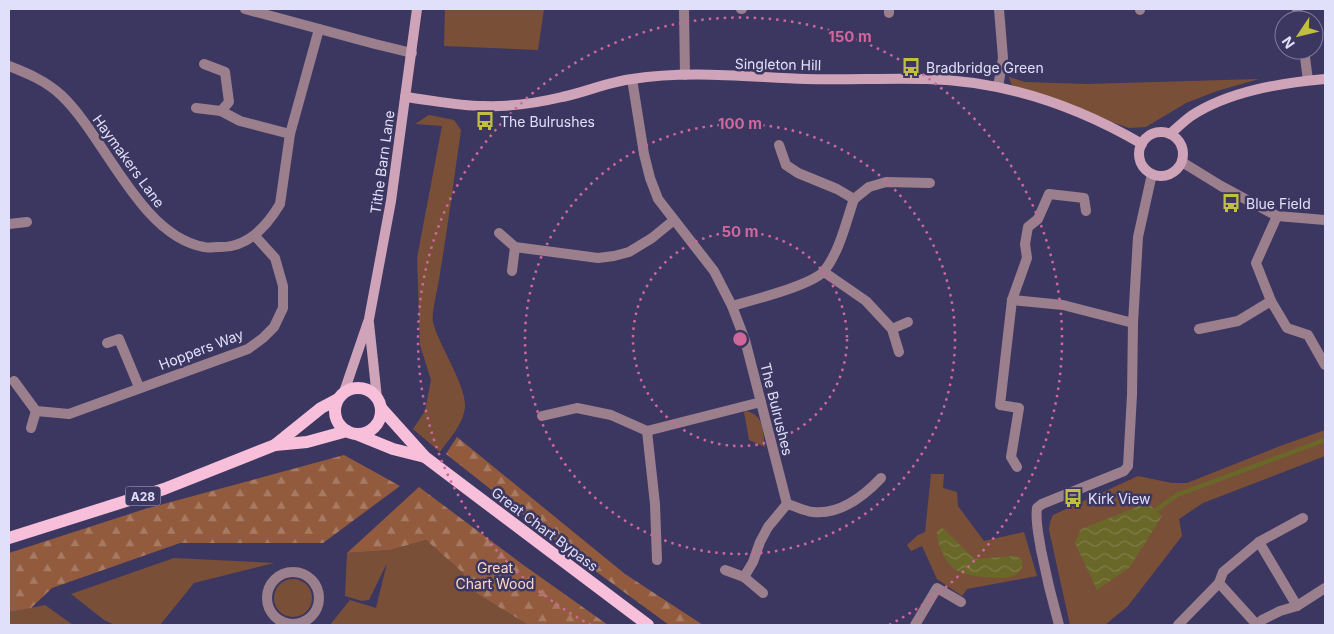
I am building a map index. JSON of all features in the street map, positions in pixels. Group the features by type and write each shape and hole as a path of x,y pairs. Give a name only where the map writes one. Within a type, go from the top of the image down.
{"main road":[{"path":"358,388 372,392 379,403 381,415 375,427 370,431 352,432 341,427 335,413 341,396 351,389 358,388"},
{"name":"A28","path":"275,445 321,408 341,396"},
{"name":"Great Chart Bypass","path":"379,403 424,457 648,625"},
{"name":"A28","path":"9,538 164,489 275,445 308,442 352,432"},
{"name":"Great Chart Bypass","path":"352,432 393,448 424,457"}],"street":[{"path":"245,9 412,53"},
{"name":"Tithe Barn Lane","path":"341,396 369,319 391,201 417,9"},
{"path":"684,9 685,75"},
{"path":"998,87 1003,58 999,9"},
{"name":"Haymakers Lane","path":"9,66 33,76 61,95 84,122 117,172 156,220 178,238 203,247 229,248 254,236 274,214 280,204 290,134 319,29"},
{"path":"1305,60 1308,80"},
{"path":"204,64 225,72 229,102 221,111"},
{"name":"Singleton Hill","path":"405,97 465,106 514,105 564,97 594,87 632,79 685,75 810,79 928,79 998,87 1036,96 1081,112 1115,128 1142,144"},
{"name":"The Bulrushes","path":"632,79 650,178 658,199 714,271 732,306 752,362 787,504"},
{"path":"1170,134 1191,116 1215,104 1255,90 1308,80 1325,79"},
{"path":"196,108 221,111 240,121 290,134"},
{"path":"1157,132 1170,134 1180,143 1183,149 1182,162 1173,173 1159,176 1152,174 1142,164 1140,151 1142,144 1157,132"},
{"path":"779,145 786,165 798,173 837,189 854,199"},
{"path":"1182,162 1221,186 1277,216 1325,220"},
{"path":"1059,625 1047,581 1038,532 1037,508 1042,504 1124,471 1128,466 1138,237 1152,174"},
{"path":"732,306 802,284 824,272 841,237 854,199 870,187 886,182 930,183"},
{"path":"1017,467 1012,457 1019,408 1000,405 1012,300 1027,258 1025,244 1028,227 1038,219 1048,194 1084,198 1086,211"},
{"path":"1277,216 1256,263 1271,301 1287,328 1308,335 1325,365"},
{"path":"499,233 515,248 598,258 628,252 640,246 674,220"},
{"path":"9,224 27,222"},
{"name":"Hoppers Way","path":"36,411 69,414 138,387 248,349 274,327 283,308 283,286 275,258 254,236"},
{"path":"512,270 515,248"},
{"path":"824,272 866,301 892,329 899,352"},
{"path":"1012,300 1063,305 1133,323"},
{"path":"1198,329 1238,321 1271,301"},
{"name":"Tithe Barn Lane","path":"369,319 379,403"},
{"path":"892,329 908,322"},
{"path":"107,343 119,339 138,387"},
{"path":"14,381 36,411 31,428"},
{"path":"542,416 577,408 611,415 647,431 762,402"},
{"path":"647,431 655,504 657,560"},
{"path":"744,577 753,562 768,527 787,504 813,512 832,511 850,504 867,493 881,478"},
{"path":"1178,625 1219,583 1223,572 1259,542 1303,518"},
{"path":"1259,542 1297,606"},
{"path":"725,570 744,577 763,593"},
{"path":"294,572 306,575 313,580 318,588 320,600 316,612 305,621 294,625 277,618 269,607 268,600 268,593 272,583 280,575 294,572"},
{"path":"1219,583 1257,625 1262,620 1280,611 1297,606 1325,588"},
{"path":"915,625 938,588 961,602"}],"shaded area":[{"path":"445,9 544,9 538,50 444,46"},
{"path":"1009,77 1025,82 1087,84 1259,79 1217,91 1186,103 1146,127 1129,128 1021,90 1011,84"},
{"path":"429,115 454,120 461,130 433,322 457,376 465,406 459,425 440,452 413,429 425,411 431,380 420,345 417,258 442,126 415,124"},
{"path":"747,411 757,417 762,425 765,447 749,440 744,412"},
{"path":"1325,430 1325,456 1203,503 1179,519 1182,536 1128,606 1105,625 1070,625 1049,530 1053,515 1138,476 1172,483 1187,483"},
{"path":"931,474 944,474 943,488 957,492 958,506 984,541 1024,532 1037,576 967,589 962,596 937,579 922,546 911,551 907,545 918,535 925,532"},
{"path":"426,540 462,572 476,593 528,625 330,625 350,600 376,608 387,563 369,600 362,601 345,596 347,553 390,550"},
{"path":"174,558 274,563 194,583 160,625 115,625 104,620 71,594"},
{"path":"293,579 307,584 312,598 307,612 293,617 279,612 274,598 279,584"},
{"path":"45,605 73,625 9,625 9,612"}],"green space":[{"path":"457,437 625,574 703,625 669,625 583,562 446,454"},
{"path":"344,455 400,486 323,543 180,543 52,588 31,608 9,612 9,553 145,509"},
{"name":"Great Chart Wood","path":"419,487 608,625 528,625 476,593 462,572 426,540 390,550 347,553"}],"water":[{"path":"1147,503 1162,516 1130,567 1097,590 1075,543 1081,529"},
{"path":"941,528 974,559 1015,556 1022,559 1022,568 1017,574 1001,578 978,576 958,571 946,559 940,547 937,531"}],"waterway":[{"path":"1152,513 1177,495 1325,440"}],"place":[{"name":"Bradbridge Green","path":"911,67"},
{"name":"The Bulrushes","path":"485,121"},
{"name":"Blue Field","path":"1231,203"},
{"name":"Kirk View","path":"1073,498"}]}
